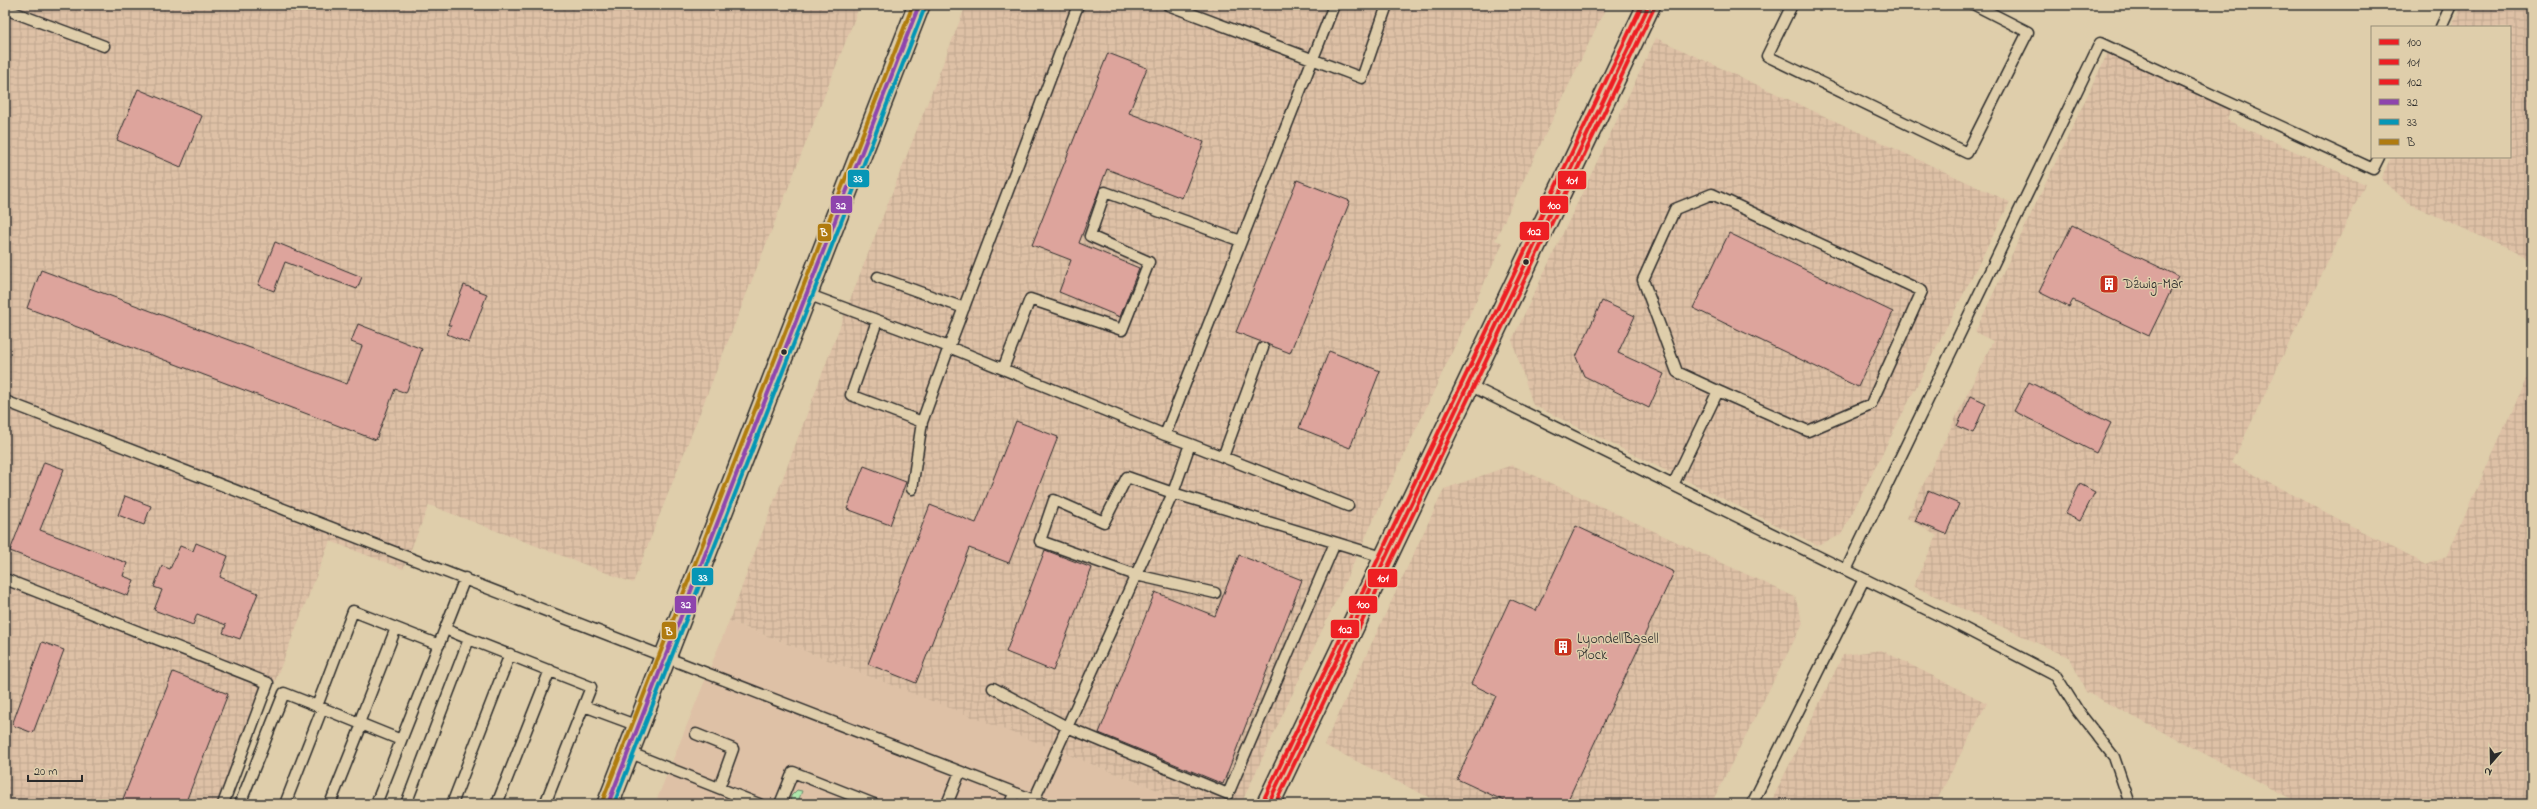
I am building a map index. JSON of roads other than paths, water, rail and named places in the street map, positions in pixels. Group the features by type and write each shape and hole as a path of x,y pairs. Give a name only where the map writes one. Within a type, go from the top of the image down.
{"street":[{"path":"608,804 919,5"},
{"path":"1268,804 1649,5"}],"lane":[{"path":"912,489 922,422 1078,5"},
{"path":"1168,5 1313,58 1362,78 1387,5"},
{"path":"1165,435 1334,5"},
{"path":"1792,5 1767,56 1967,153 2028,32 1975,5"},
{"path":"2441,26 2451,5"},
{"path":"5,9 104,46"},
{"path":"1846,570 2100,43 2373,169 2378,158"},
{"path":"1003,369 1030,299 1122,330 1149,262 1090,236 1106,192 1241,241"},
{"path":"1712,194 1922,292 1871,404 1808,432 1718,391 1677,372 1643,280 1675,209 1712,194"},
{"path":"878,276 964,308"},
{"path":"807,294 949,347 1165,435 1348,506"},
{"path":"877,321 851,395 922,422"},
{"path":"1223,457 1263,348"},
{"path":"1469,385 1846,570 2056,676 2078,711 2114,757 2130,804"},
{"path":"1673,485 1718,391"},
{"path":"5,401 465,578 1039,802 1067,727 1173,492 1190,444"},
{"path":"1215,593 1136,575 1040,541 1054,500 1104,522 1126,476 1386,558"},
{"path":"993,688 1067,727 1228,794 1335,543"},
{"path":"376,804 465,578"},
{"path":"5,579 268,683 223,804"},
{"path":"1752,804 1864,579"},
{"path":"285,804 353,611 439,645"},
{"path":"330,804 396,628"},
{"path":"445,629 591,687 545,804"},
{"path":"406,804 469,639"},
{"path":"452,804 510,654"},
{"path":"498,804 550,670"},
{"path":"240,804 284,694 401,740"},
{"path":"584,706 638,726"},
{"path":"696,734 734,749 719,788"},
{"path":"628,752 759,804"},
{"path":"780,804 793,772 874,804"},
{"path":"948,804 960,772"},
{"path":"1010,804 1014,793"}],"place":[{"name":"Dźwig-Mar","path":"2109,284"},
{"name":"LyondellBasell Płock","path":"1563,647"}]}
